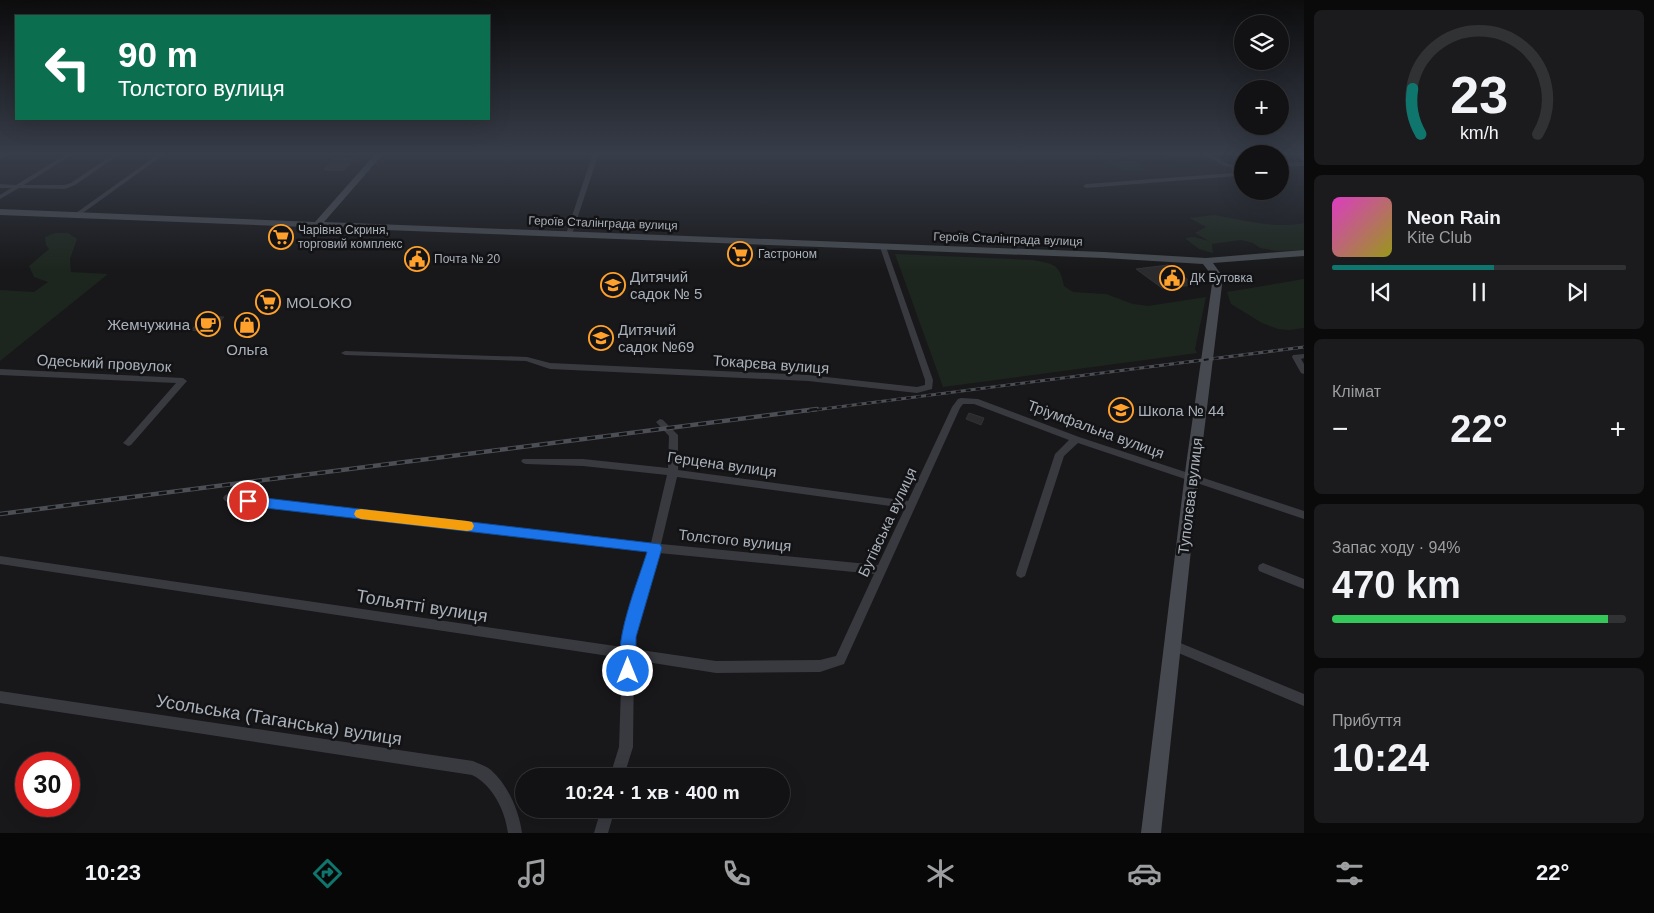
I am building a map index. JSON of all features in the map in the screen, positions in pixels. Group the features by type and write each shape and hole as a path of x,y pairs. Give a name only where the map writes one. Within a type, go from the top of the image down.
{"main road":[{"path":"317,225 346,192"},
{"name":"Героїв Сталінграда вулиця","path":"1,212 1206,261"},
{"path":"1206,261 1304,253"},
{"name":"Туполєва вулиця","path":"1151,833 1192,478 1218,277 1206,261"}],"street":[{"path":"78,214 109,192"},
{"path":"569,234 583,192"},
{"name":"Токарєва вулиця","path":"345,353 527,359 550,366 808,378 917,390 924,389 928,387 929,380 883,247"},
{"path":"1300,356 1304,371"},
{"name":"Одеський провулок","path":"0,372 184,381 128,443"},
{"name":"Тріумфальна вулиця","path":"964,400 975,401 1076,439 1304,515"},
{"name":"Бутівська вулиця","path":"840,660 956,407 964,400"},
{"path":"620,768 626,747 628,637 656,548 673,472 674,435 660,422"},
{"path":"1021,573 1060,454 1076,439"},
{"name":"Герцена вулиця","path":"526,461 588,463 673,472 835,497 912,505"},
{"name":"Толстого вулиця","path":"228,498 656,548 882,570"},
{"name":"Тольятті вулиця","path":"0,560 716,667 820,666 840,660"},
{"path":"1263,568 1304,584"},
{"path":"1173,645 1304,700"},
{"name":"Усольська (Таганська) вулиця","path":"0,697 472,768 486,774 504,800 514,823 515,833"},
{"path":"602,833 606,818"}],"shaded area":[{"path":"1214,215 1281,225 1304,223 1304,250 1277,251 1260,248 1253,243 1241,240 1212,244 1213,253 1199,249 1186,238 1193,237 1209,241 1195,233 1206,227 1189,218"},
{"path":"55,233 68,233 77,239 70,259 71,272 108,274 0,361 0,290 34,292 48,282 34,277 29,266 49,249 46,245 45,237"},
{"path":"895,254 1040,261 1055,266 1060,273 1064,286 1073,292 1106,294 1133,304 1148,306 1206,297 1195,349 1197,353 943,387"},
{"path":"1304,279 1304,328 1278,329 1262,323 1231,304 1227,292"}],"building":[{"name":"ДК Бутовка","path":"1168,265 1195,285 1162,288 1136,269"},
{"name":"Жемчужина","path":"205,316 224,317 211,332 191,330"},
{"path":"969,413 984,418 981,425 966,419"}],"railway":[{"path":"807,411 1304,347"},
{"path":"0,514 817,409"}],"slow traffic":[{"path":"361,514 467,526"}],"place":[{"name":"Чарівна Скриня, торговий комплекс","path":"281,237"},
{"name":"Гастроном","path":"740,254"},
{"name":"Почта № 20","path":"417,259"},
{"name":"ДК Бутовка","path":"1172,278"},
{"name":"Дитячий садок № 5","path":"613,285"},
{"name":"MOLOKO","path":"268,302"},
{"name":"Жемчужина","path":"208,324"},
{"name":"Ольга","path":"247,325"},
{"name":"Дитячий садок №69","path":"601,338"},
{"name":"Школа № 44","path":"1121,410"}],"route":[{"path":"248,501 656,548 628,637 628,671"}]}
